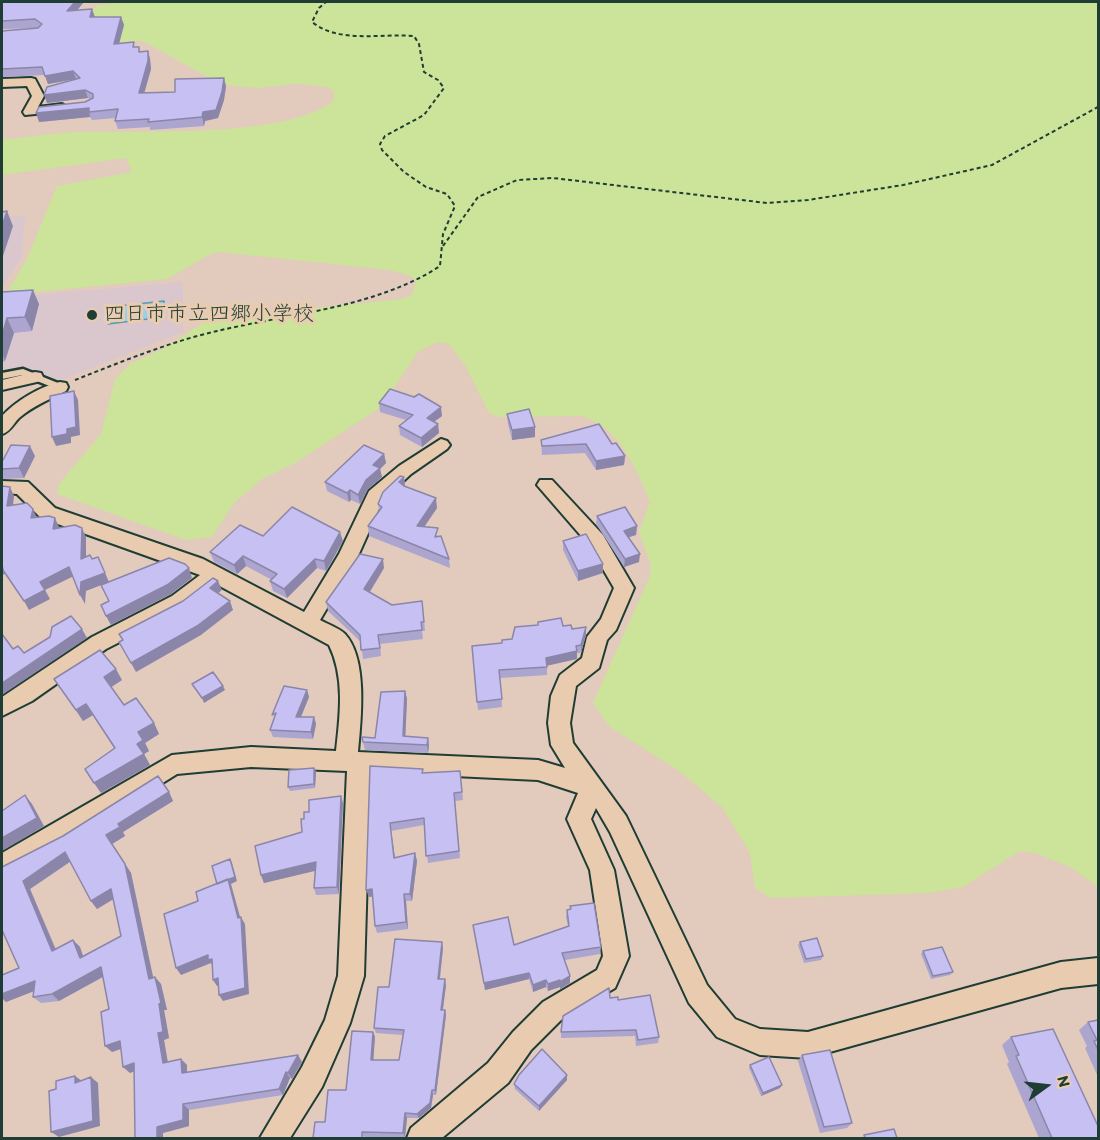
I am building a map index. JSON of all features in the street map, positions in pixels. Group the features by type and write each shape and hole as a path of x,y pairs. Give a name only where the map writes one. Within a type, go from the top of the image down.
{"street":[{"path":"2,96 6,83 31,82 41,92 29,112 80,106"},
{"path":"2,385 27,375"},
{"path":"2,428 6,420 29,403 60,387"},
{"path":"308,623 348,556 375,496 405,470 441,445"},
{"path":"546,484 555,498 584,524 608,557 624,588 609,624 597,638 592,662 567,681 562,696 559,723 562,745 592,791"},
{"path":"2,487 22,488 48,513 196,564 337,639 346,654 352,761 351,976 337,1023 312,1077 274,1138"},
{"path":"2,707 24,695 99,642 179,602 215,574"},
{"path":"2,865 60,834 172,765 201,760 251,757 538,770 585,785 604,801 618,824 698,994 726,1028 760,1042 808,1045 859,1033 1060,975 1098,971"},
{"path":"421,1138 498,1073 522,1041 552,1011 606,979 616,956 603,870 579,819 592,791"}],"lane":[{"path":"21,363 27,375"},
{"path":"2,376 27,375 60,387"}],"path":[{"path":"60,387 145,353 215,331 353,303 435,271 440,266 446,222 455,206 447,194 427,189 408,179 382,150 380,144 385,136 424,115 444,88 438,80 424,72 420,44 414,36 345,35 316,26 312,22 313,16 326,2"},
{"path":"441,248 478,197 517,180 553,178 767,203 808,200 903,185 992,165 1098,107"}],"shaded area":[{"path":"26,215 21,253 24,254 2,288 2,217"},
{"name":"四日市市立四郷小学校","path":"183,282 183,332 61,380 25,369 2,372 2,298"}],"green space":[{"path":"125,2 1098,2 1098,887 1072,868 1036,853 1020,851 963,887 928,893 771,898 755,888 750,853 722,807 679,771 610,727 593,703 650,576 651,565 639,532 650,502 632,462 606,429 581,416 499,417 489,413 465,365 449,344 437,342 418,352 381,407 297,462 262,479 234,503 212,537 186,540 57,494 60,483 101,434 115,379 131,363 165,348 209,319 401,299 412,295 416,281 411,276 390,270 218,252 167,279 6,295 27,259 57,186 132,172 126,158 2,175 2,140 69,133 248,127 282,122 311,113 333,101 334,92 330,88 313,85 294,84 259,88 233,86 213,80 143,41 117,42 87,25 95,6"}],"water":[{"path":"164,301 164,317 108,324 110,307"}],"building":[{"path":"2,2 75,2 67,11 92,9 90,17 121,17 114,44 134,42 133,47 139,47 139,52 148,51 148,61 139,93 175,92 175,79 224,78 216,110 203,112 202,117 148,122 149,119 115,121 118,109 89,112 89,108 36,113 39,107 85,102 93,98 93,94 85,90 44,95 47,87 80,78 73,71 45,76 42,67 2,69 2,31 38,28 42,24 35,19 2,21"},
{"path":"7,211 2,226 2,212"},
{"path":"33,290 25,317 7,318 2,336 2,292"},
{"path":"390,389 414,397 419,394 441,407 427,418 438,424 421,438 399,426 413,415 379,403"},
{"path":"74,391 76,427 67,429 67,434 52,437 50,396"},
{"path":"529,409 535,427 512,430 507,414"},
{"path":"599,424 612,444 616,443 625,456 596,461 586,444 542,446 541,440"},
{"path":"11,445 30,446 19,468 2,469 2,460"},
{"path":"364,445 384,454 373,465 380,468 366,480 358,495 350,490 347,493 325,482"},
{"path":"400,476 404,477 399,482 404,486 436,498 417,526 438,528 435,537 441,536 449,559 368,526 382,507 378,504 383,492"},
{"path":"2,486 10,487 7,506 27,503 33,509 31,518 49,516 55,518 53,529 75,525 82,528 81,559 90,555 92,559 98,557 105,573 81,582 80,595 69,567 40,582 45,590 24,601 2,565"},
{"path":"292,507 340,532 324,561 315,559 284,589 270,581 277,574 243,556 234,565 210,552 240,525 263,536"},
{"path":"625,507 637,526 624,531 640,554 625,559 597,516"},
{"path":"586,534 603,564 578,571 563,541"},
{"path":"360,554 383,559 364,589 392,605 422,601 424,622 421,622 422,630 378,635 380,648 361,650 360,635 326,602"},
{"path":"169,558 189,568 167,585 106,616 101,605 109,601 101,585"},
{"path":"213,578 218,581 210,588 230,601 197,626 131,663 119,642 123,640 119,634 183,601"},
{"path":"71,616 82,629 2,683 2,634 13,649 18,646 24,653 50,637 52,627"},
{"path":"561,618 563,626 571,625 572,629 586,627 581,645 576,646 577,651 546,658 547,667 499,670 502,699 477,702 472,646 502,643 502,640 512,639 515,627 538,625 538,622"},
{"path":"100,650 116,669 104,677 124,705 136,698 154,723 138,732 143,740 137,744 144,754 94,783 85,769 115,748 86,704 76,710 54,679"},
{"path":"213,672 223,686 202,698 192,684"},
{"path":"284,686 307,690 296,717 314,717 311,732 270,730 276,713 272,715"},
{"path":"405,691 403,736 428,738 427,745 363,742 362,737 375,738 381,692"},
{"path":"370,766 423,769 422,773 460,771 462,792 454,793 459,851 426,856 424,818 390,823 394,858 415,853 410,894 404,894 406,922 375,926 372,889 366,890"},
{"path":"314,768 314,784 288,787 289,770"},
{"path":"158,776 169,792 118,824 120,827 106,835 125,864 149,979 155,977 161,1003 159,1004 163,1032 158,1033 163,1063 181,1059 182,1073 298,1055 288,1073 286,1072 279,1089 183,1104 183,1120 157,1127 157,1138 135,1138 134,1063 123,1067 120,1041 105,1046 101,1012 109,1009 101,967 52,994 33,997 35,981 2,994 2,975 19,968 2,930 2,867 63,836","holes":["65,852 91,901 111,889 121,936 80,958 73,940 52,951 23,881"]},
{"path":"25,795 37,818 2,838 2,811"},
{"path":"341,796 337,887 314,888 316,862 261,875 255,846 302,832 301,819 304,819 304,812 309,812 309,800"},
{"path":"230,859 235,877 217,884 212,866"},
{"path":"228,879 238,918 241,917 245,988 219,995 218,978 213,980 212,959 208,960 208,955 176,968 164,914 198,901 196,892"},
{"path":"594,903 601,947 562,953 570,976 560,982 560,980 548,984 546,980 533,985 529,973 484,983 473,925 508,917 514,945 569,926 567,910 571,909 570,906"},
{"path":"817,938 823,956 806,959 800,942"},
{"path":"395,939 442,942 438,979 445,979 441,1010 445,1010 435,1090 432,1090 430,1103 417,1114 405,1113 403,1133 362,1132 362,1138 313,1138 315,1122 325,1122 328,1090 346,1090 352,1031 373,1032 371,1060 399,1060 404,1030 374,1028 378,987 389,987"},
{"path":"942,947 953,972 933,976 923,951"},
{"path":"609,988 610,998 618,997 618,1000 650,995 659,1037 638,1040 636,1030 561,1032 563,1016"},
{"path":"1098,1020 1098,1050 1094,1041 1097,1040 1088,1022"},
{"path":"1053,1029 1098,1126 1098,1138 1052,1138 1016,1056 1019,1055 1011,1037"},
{"path":"542,1049 567,1075 539,1106 514,1084"},
{"path":"830,1050 852,1123 824,1127 802,1055"},
{"path":"769,1057 782,1085 763,1093 750,1065"},
{"path":"75,1076 75,1083 91,1077 93,1121 51,1132 49,1091 56,1089 56,1081"},
{"path":"894,1129 897,1138 865,1138 864,1135"}],"place":[{"name":"四日市市立四郷小学校","path":"92,315"}]}
